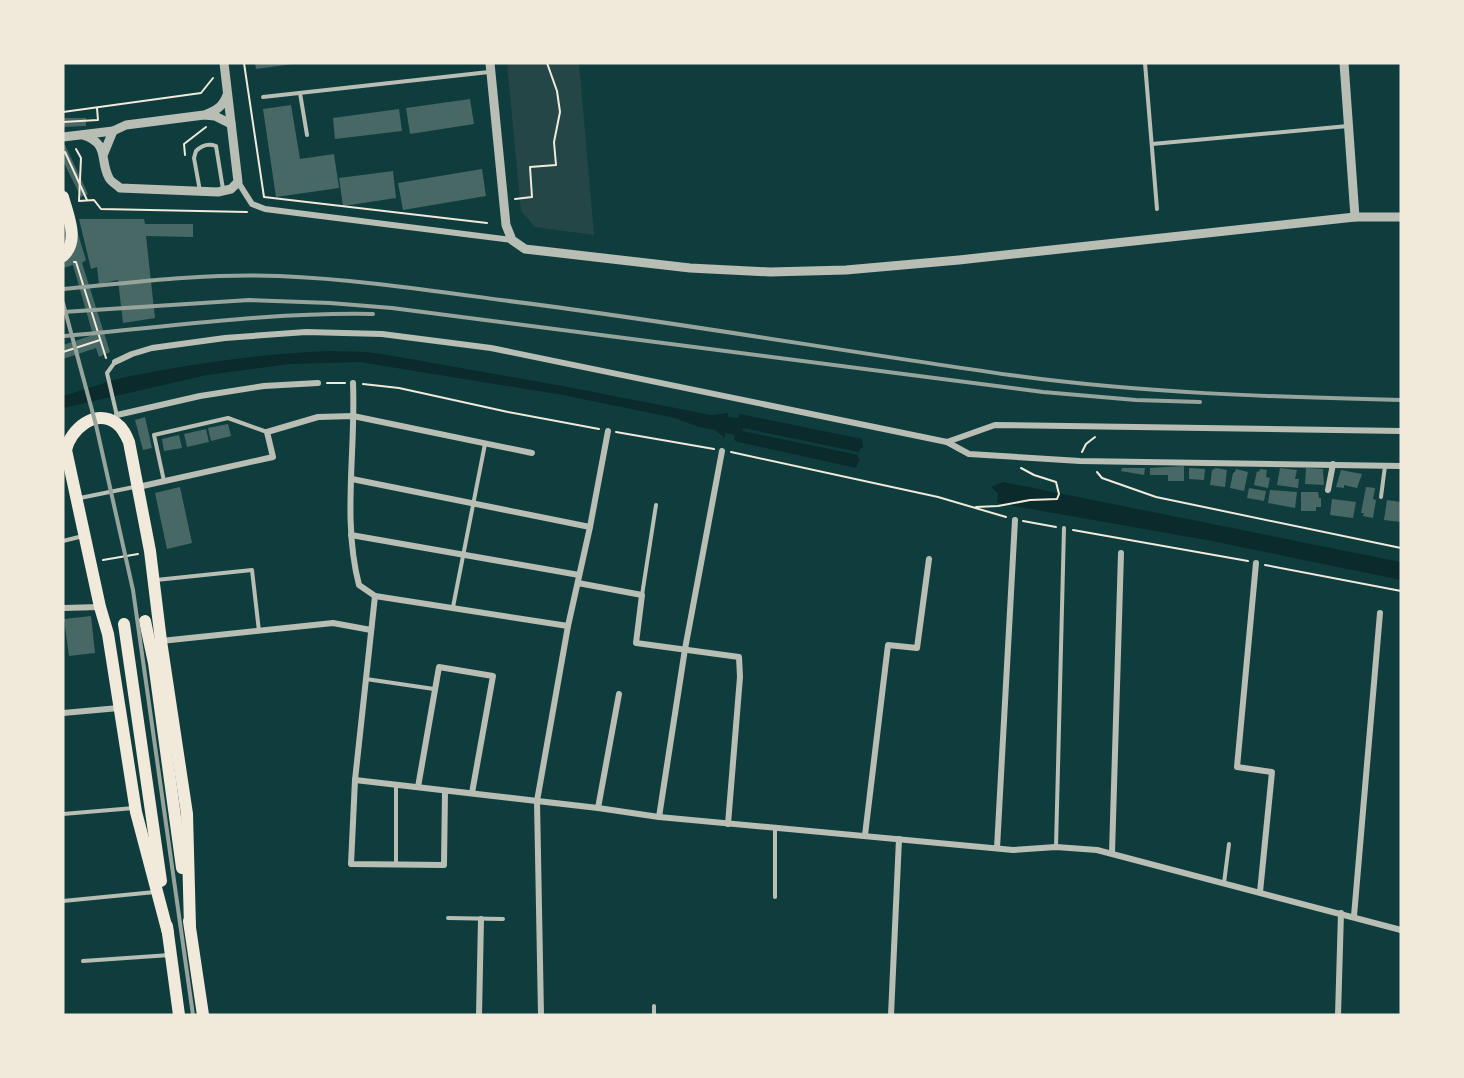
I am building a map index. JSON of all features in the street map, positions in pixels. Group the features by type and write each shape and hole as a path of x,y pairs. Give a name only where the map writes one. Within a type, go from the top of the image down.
{"main road":[{"path":"63,197 72,240 66,260"},
{"path":"168,933 136,808 108,634 66,450 68,441 75,430 99,419 117,419 123,429 129,442 138,487 154,580 187,814 190,927"},
{"path":"145,621 154,663 203,1015"},
{"path":"124,624 153,817 179,1015"}],"street":[{"path":"224,63 238,182 252,204 265,208 512,240 525,249 690,268 770,272 846,270 1355,217 1401,217"},
{"path":"1344,63 1355,217"},
{"path":"490,67 506,225 512,240"},
{"path":"63,137 113,131 126,125 207,114 225,103 227,95"},
{"path":"207,114 231,124"},
{"path":"104,153 113,131"},
{"path":"83,135 93,138 104,153 110,179 120,188 224,191 231,189 238,182"},
{"path":"115,362 152,348 225,338 306,332 382,334 490,348 947,442 969,454 1090,461 1401,466"},
{"path":"117,419 200,396 264,386 318,383"},
{"path":"353,383 351,535 359,585 375,596 568,626"},
{"path":"138,487 273,457 267,432 318,417 353,416 532,453"},
{"path":"947,442 995,424 1401,431"},
{"path":"540,1015 537,801 568,626 591,527 608,430"},
{"path":"659,817 685,650 722,451"},
{"path":"1329,490 1333,464"},
{"path":"352,479 591,527"},
{"path":"997,848 1015,520"},
{"path":"351,535 579,575"},
{"path":"1112,853 1121,553"},
{"path":"865,836 888,645 917,648 929,559"},
{"path":"1256,563 1237,767 1272,772 1260,892"},
{"path":"578,583 642,595 636,643 739,657 740,677 728,824"},
{"path":"375,596 355,780 351,864 444,866 445,791"},
{"path":"63,608 100,607"},
{"path":"1354,916 1380,613"},
{"path":"161,641 333,623 371,630"},
{"path":"418,787 439,667 493,676 472,793"},
{"path":"598,808 619,694"},
{"path":"63,713 120,708"},
{"path":"355,780 728,824 1013,850 1056,847 1097,850 1401,930"},
{"path":"891,1015 899,839"},
{"path":"1338,1015 1341,913"},
{"path":"479,1015 481,919"}],"lane":[{"path":"1145,63 1157,209"},
{"path":"263,97 490,67"},
{"path":"300,93 307,135"},
{"path":"1152,144 1349,126"},
{"path":"200,191 194,158 195,151 201,146 210,144 216,147 218,152 224,191"},
{"path":"115,362 107,373 117,419"},
{"path":"164,482 154,435 228,418 267,432"},
{"path":"453,607 485,444"},
{"path":"1381,497 1386,466"},
{"path":"76,499 138,487"},
{"path":"642,595 656,505"},
{"path":"1056,847 1064,528"},
{"path":"63,541 84,536"},
{"path":"154,580 252,570 259,631"},
{"path":"366,680 434,688"},
{"path":"396,786 396,864"},
{"path":"63,814 136,808"},
{"path":"775,828 775,897"},
{"path":"1224,883 1229,844"},
{"path":"63,901 157,891"},
{"path":"448,918 503,920"},
{"path":"83,961 171,955"},
{"path":"654,1006 654,1015"}],"path":[{"path":"244,63 264,197 487,223"},
{"path":"504,201 532,197 530,167 556,165 554,142 560,112 557,91 547,63"},
{"path":"63,112 201,93 215,75"},
{"path":"63,122 98,120 97,107"},
{"path":"63,153 65,152 87,201"},
{"path":"66,260 76,262 105,354"},
{"path":"63,352 100,340"},
{"path":"318,383 399,387 508,412 722,451 938,497 1015,520 1401,591"},
{"path":"1090,461 1102,478 1156,497 1401,548"},
{"path":"973,507 1057,499 1059,494 1056,482 1045,480 1025,470"},
{"path":"99,561 146,552"}],"shaded area":[{"path":"507,63 579,63 594,235 535,227 521,211"},
{"path":"328,351 388,355 711,415 728,413 728,417 738,418 740,414 862,439 863,448 860,448 859,452 743,428 743,431 858,455 860,458 856,468 738,442 734,440 735,435 725,433 725,438 715,430 675,418 563,395 360,362 289,364 207,375 63,408 63,396 126,377 226,360"},
{"path":"1003,482 1401,562 1401,580 1212,541 997,503 998,493 991,487"}],"building":[{"path":"255,63 293,63 293,64 256,69"},
{"path":"470,99 474,124 410,134 406,108"},
{"path":"291,105 300,159 334,154 339,188 276,197 263,109"},
{"path":"399,109 402,131 335,139 333,118"},
{"path":"63,118 86,118 86,126 63,127"},
{"path":"63,145 88,194 81,197 63,161"},
{"path":"482,169 486,196 403,210 398,183"},
{"path":"393,171 396,198 343,206 339,178"},
{"path":"64,188 86,260 82,263 110,352 99,357 96,348 63,359 63,345 93,335 73,265 63,268"},
{"path":"79,219 144,219 145,224 193,224 193,237 146,236 155,318 123,323 118,280 99,284 97,267 91,269"},
{"path":"145,417 152,448 143,450 135,420"},
{"path":"228,424 231,436 211,441 208,428"},
{"path":"206,429 209,442 187,447 184,434"},
{"path":"179,435 182,448 164,451 162,439"},
{"path":"1184,466 1184,481 1168,481 1168,475 1150,475 1150,468"},
{"path":"1122,468 1145,468 1144,475 1121,471"},
{"path":"1189,468 1205,469 1204,480 1189,479"},
{"path":"1216,468 1227,470 1225,487 1210,485 1212,470"},
{"path":"1280,468 1297,470 1295,479 1299,479 1298,488 1277,485"},
{"path":"1306,468 1323,469 1324,485 1305,484"},
{"path":"1236,469 1248,472 1244,491 1230,488"},
{"path":"1260,469 1267,470 1266,477 1270,478 1268,488 1254,485 1257,471 1259,472"},
{"path":"1341,470 1362,474 1357,488 1344,485 1344,488 1336,487"},
{"path":"180,487 192,543 167,549 155,493"},
{"path":"1366,487 1375,488 1373,518 1363,516 1364,513 1361,513"},
{"path":"1249,488 1266,491 1264,501 1247,498"},
{"path":"1270,490 1297,492 1295,508 1268,503"},
{"path":"1301,492 1318,492 1321,507 1316,507 1316,511 1301,511"},
{"path":"1332,499 1356,502 1353,518 1330,515"},
{"path":"1387,500 1401,502 1401,522 1384,520"},
{"path":"91,616 95,653 69,656 64,619"}],"railway":[{"path":"63,289 171,279 252,275 334,280 565,308 1059,381 1205,393 1401,400"},
{"path":"63,312 249,300 330,303 392,308 1043,392 1136,400 1200,402"},
{"path":"63,303 96,425 133,590 193,1015"},
{"path":"65,336 296,315 373,314"}]}
